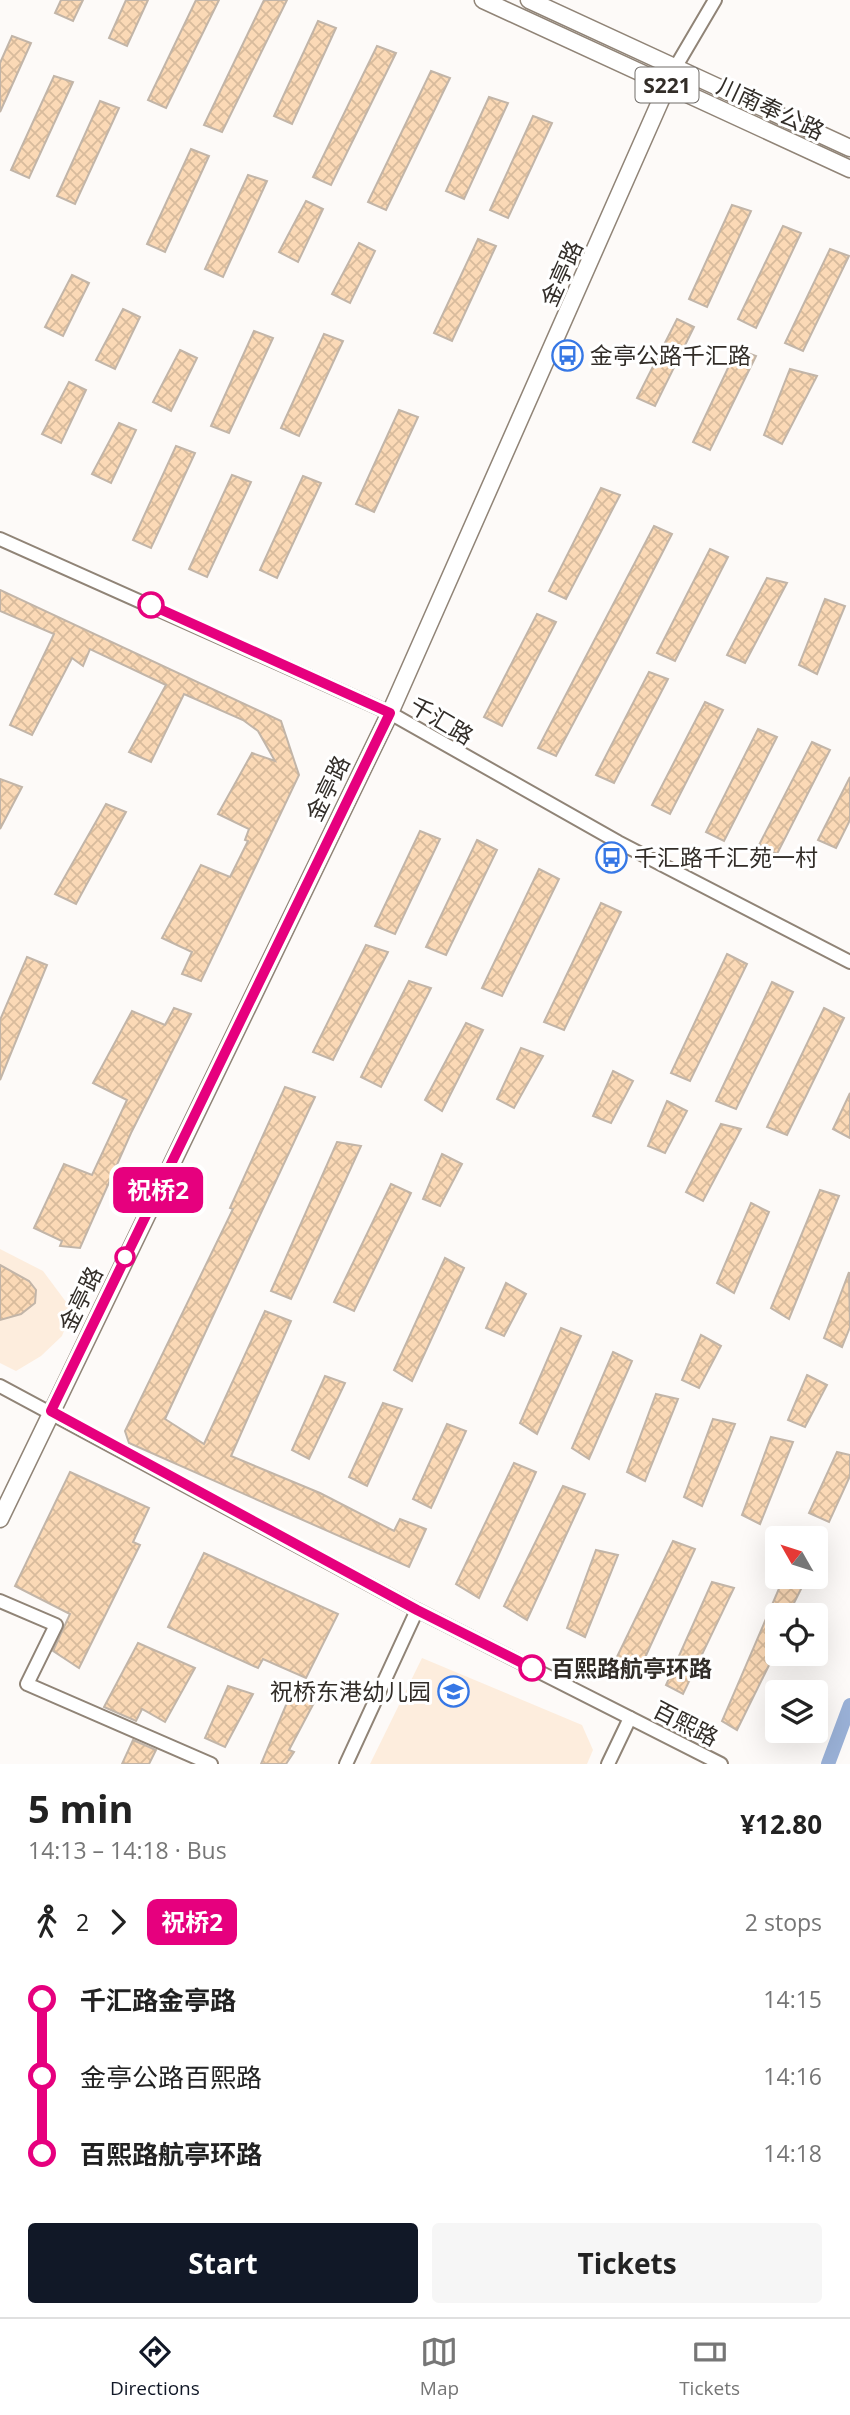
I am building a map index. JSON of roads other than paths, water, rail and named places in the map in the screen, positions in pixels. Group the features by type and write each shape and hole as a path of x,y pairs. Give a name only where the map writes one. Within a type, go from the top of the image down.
{"main road":[{"name":"川南奉公路","path":"483,0 850,169"},
{"name":"川南奉公路","path":"529,0 850,148"},
{"name":"金亭路","path":"0,1519 390,713 675,68"}],"street":[{"path":"675,68 715,0"},
{"name":"千汇路","path":"0,539 390,713 618,842 850,962"},
{"name":"百熙路","path":"0,1386 51,1411 417,1610 721,1764"},
{"path":"0,1601 56,1625 27,1684 211,1764"},
{"path":"346,1764 417,1610"},
{"path":"608,1764 630,1718"}],"waterway":[{"path":"828,1764 850,1705"}],"place":[{"name":"金亭公路千汇路","path":"567,355"},
{"name":"千汇路千汇苑一村","path":"611,857"},
{"name":"百熙路航亭环路","path":"532,1668"},
{"name":"祝桥东港幼儿园","path":"454,1691"}]}
